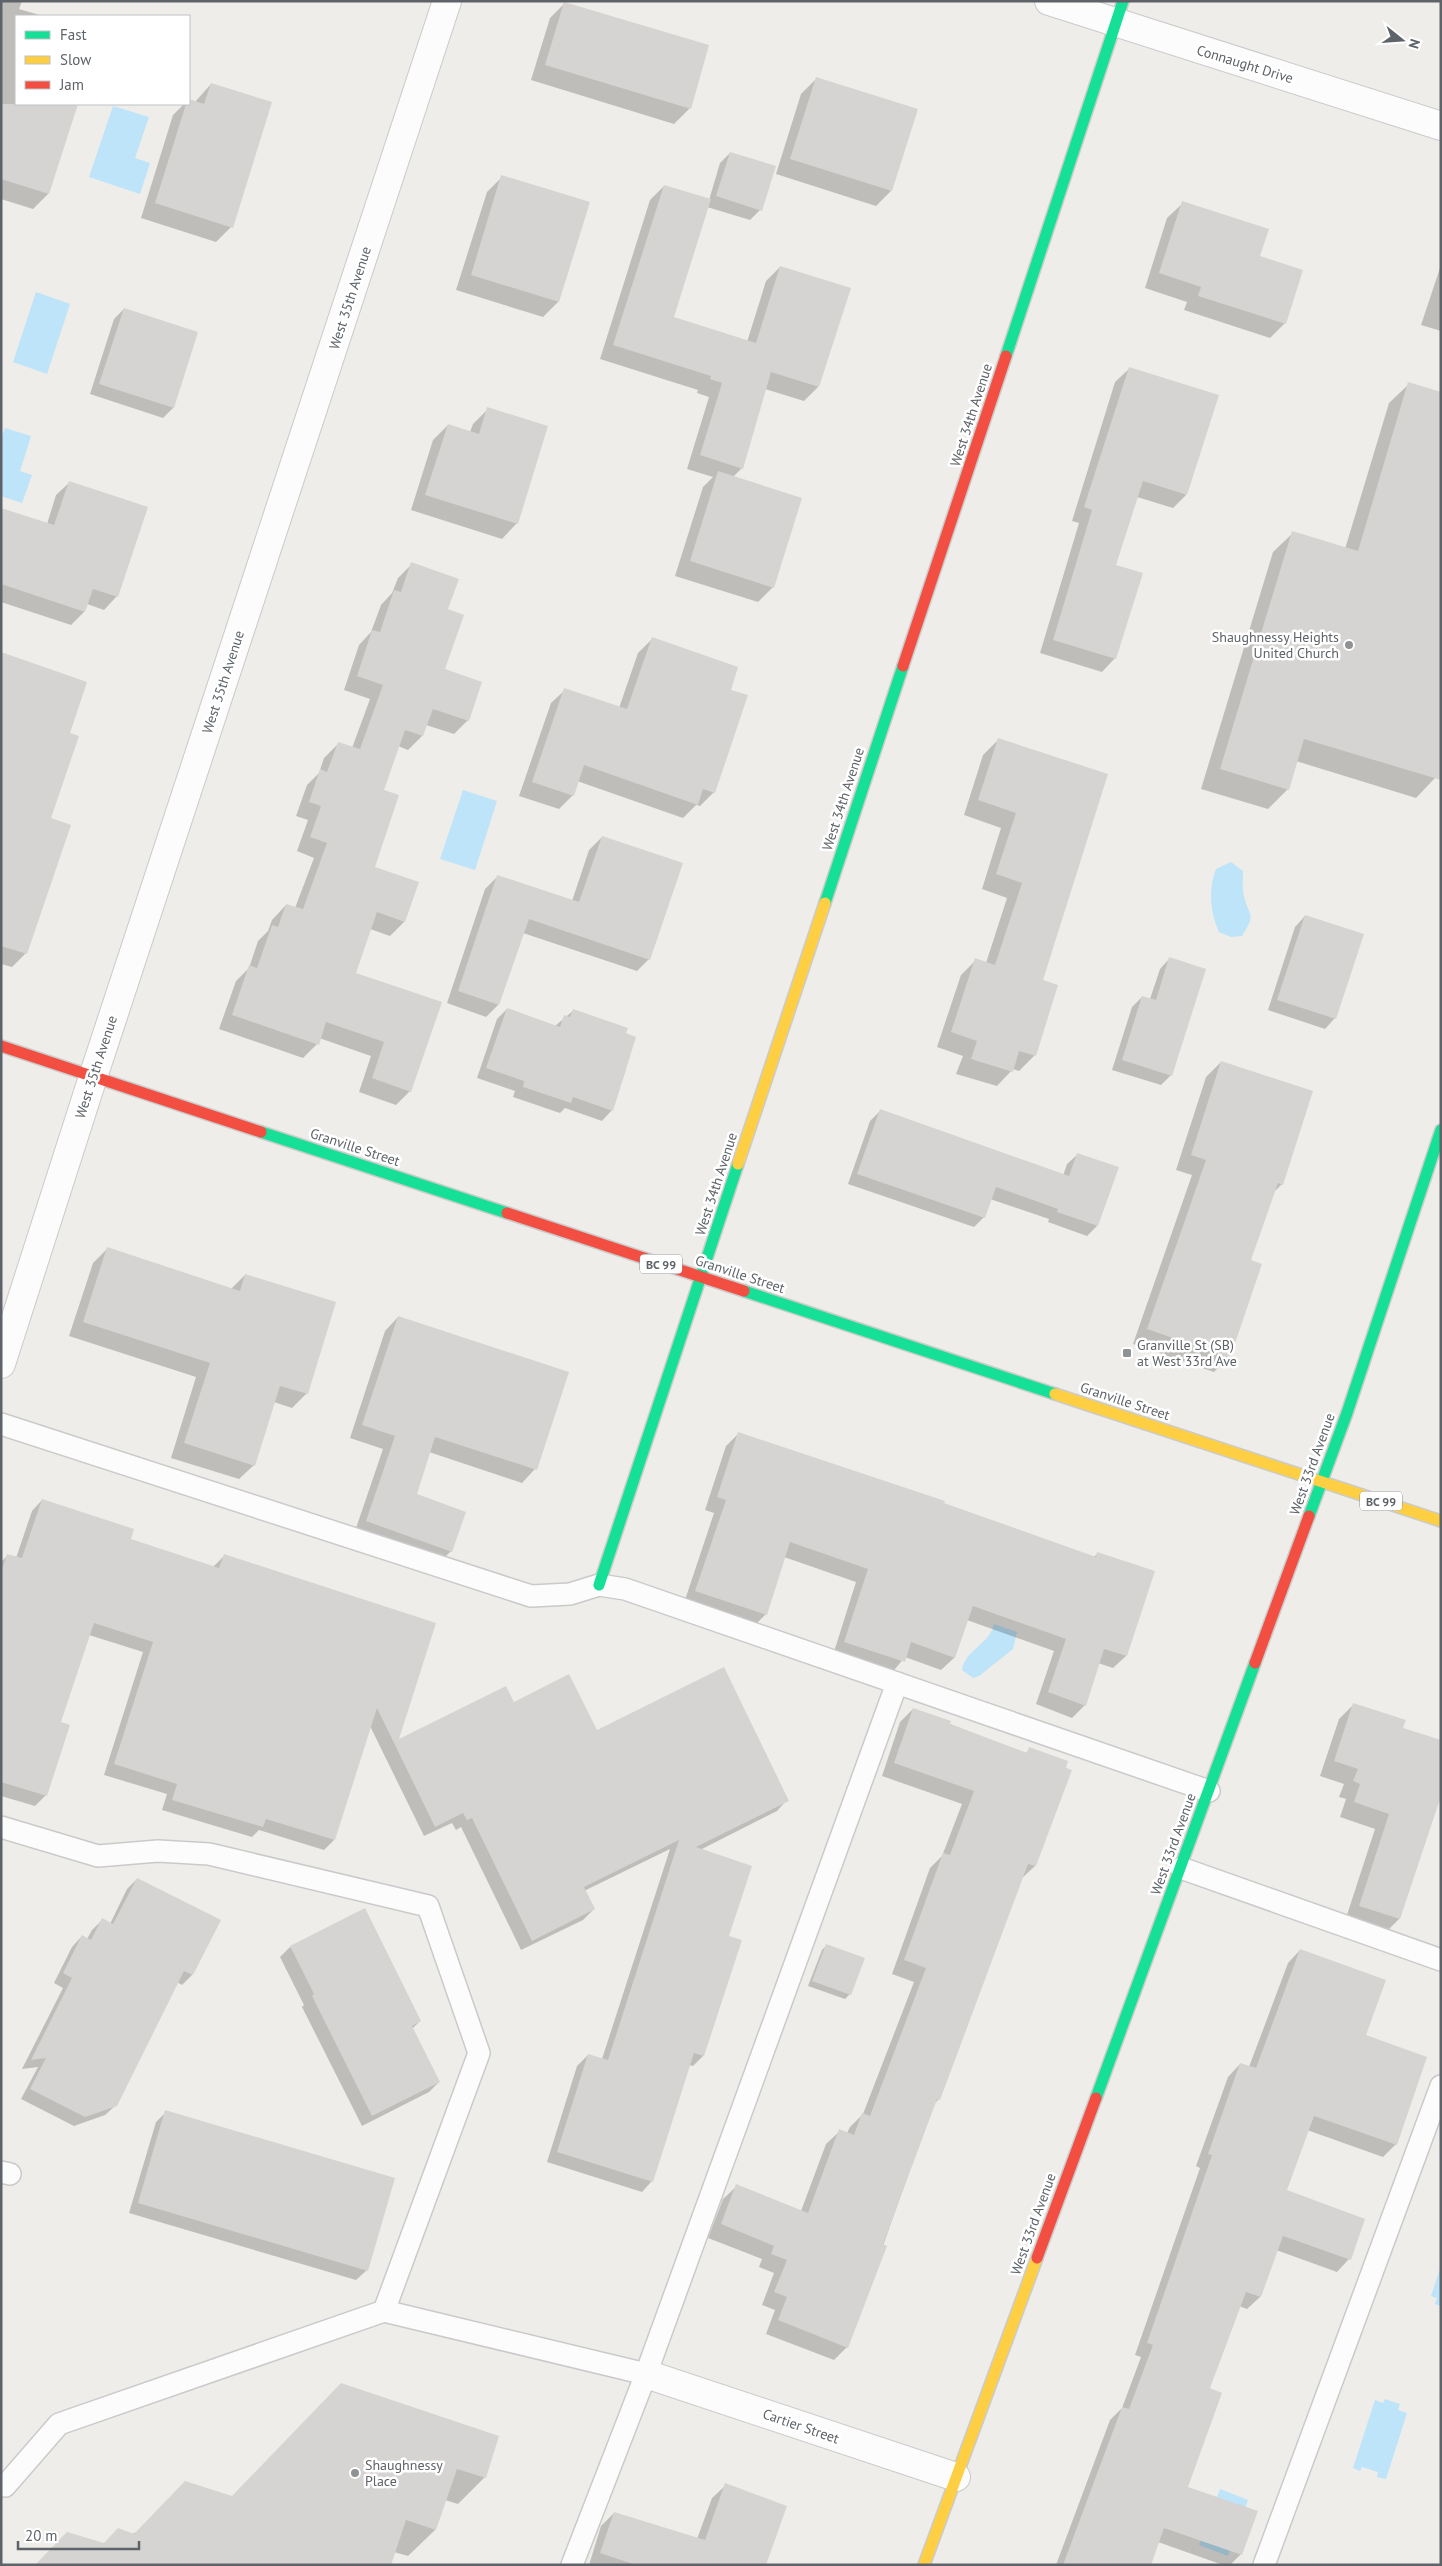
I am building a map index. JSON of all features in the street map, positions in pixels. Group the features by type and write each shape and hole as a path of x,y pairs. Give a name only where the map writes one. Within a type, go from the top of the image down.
{"main road":[{"name":"West 34th Avenue","path":"599,1585 1120,12"},
{"name":"Granville Street","path":"1,1046 1441,1521"},
{"name":"West 33rd Avenue","path":"924,2565 1354,1394 1441,1130"}],"street":[{"name":"West 35th Avenue","path":"1,1364 93,1076 448,1"},
{"name":"Connaught Drive","path":"1049,1 1120,12 1441,126"},
{"name":"Cartier Street","path":"646,2374 956,2478"}],"lane":[{"path":"1,1424 531,1596 570,1594 599,1585 625,1589 1209,1791"},
{"path":"572,2565 646,2374 897,1683"},
{"path":"1,1827 98,1856 158,1851 209,1854 428,1906 479,2053 384,2312"},
{"path":"1181,1868 1441,1960"},
{"path":"1264,2565 1441,2086"},
{"path":"5,2486 59,2424 384,2312 646,2374"}],"water":[{"path":"113,106 149,117 135,158 150,163 140,194 89,177"},
{"path":"36,292 70,304 47,374 13,362"},
{"path":"5,428 31,436 20,471 32,475 22,503 1,496 1,438"},
{"path":"463,790 497,801 475,870 440,859"},
{"path":"1231,862 1243,871 1243,893 1251,919 1242,936 1231,937 1219,932 1212,909 1211,892 1216,869"},
{"path":"994,1624 1017,1632 1013,1649 979,1676 973,1678 962,1670 964,1663 972,1652 988,1637"},
{"path":"1441,2266 1441,2306 1435,2304 1437,2298 1431,2296"},
{"path":"1385,2399 1400,2404 1398,2410 1407,2413 1386,2479 1377,2477 1378,2472 1362,2467 1360,2471 1353,2468 1375,2400 1383,2403"},
{"path":"1220,2489 1248,2500 1228,2556 1199,2545"}],"building":[{"path":"564,2 709,45 691,109 545,65"},
{"path":"816,77 918,109 892,191 790,159"},
{"path":"211,83 272,102 233,228 155,203 186,105 190,105 190,99 204,104"},
{"path":"1,104 78,105 49,194 1,179"},
{"path":"730,152 776,166 762,211 716,196"},
{"path":"501,175 590,202 559,302 471,275"},
{"path":"664,185 711,199 674,317 756,343 780,266 851,288 819,387 771,372 743,469 700,455 722,383 710,379 711,376 613,345"},
{"path":"1182,201 1269,229 1260,256 1303,270 1286,324 1198,296 1201,287 1159,273"},
{"path":"124,308 198,332 174,408 99,384"},
{"path":"1129,367 1219,395 1187,495 1143,481 1116,565 1143,573 1116,659 1053,640 1092,510 1084,507"},
{"name":"Shaughnessy Heights United Church","path":"1408,382 1441,392 1441,780 1304,739 1289,790 1220,769 1292,531 1358,551"},
{"path":"487,407 548,426 518,524 425,495 448,424 479,434"},
{"path":"718,471 802,498 774,588 690,561"},
{"path":"69,481 148,507 118,597 93,589 85,612 1,584 1,508 54,525"},
{"path":"411,562 459,579 448,609 464,615 445,669 482,682 469,721 433,709 423,736 405,730 384,790 399,795 375,867 419,882 405,922 377,912 356,973 442,1002 411,1092 372,1078 384,1042 326,1022 319,1045 232,1015 249,965 257,968 272,925 278,927 286,904 303,909 327,843 310,837 321,806 309,802 320,769 327,772 338,742 360,749 383,685 357,676 372,630 380,632 394,590 401,592"},
{"path":"652,637 738,667 731,690 748,695 715,793 703,789 698,805 584,765 574,796 532,782 564,688 627,709"},
{"path":"1,652 87,682 70,733 79,736 51,818 71,825 27,954 1,946"},
{"path":"998,738 1108,774 1043,980 1058,985 1036,1056 1019,1051 1013,1072 971,1059 977,1041 951,1032 975,958 995,965 1022,883 996,874 1016,813 978,800"},
{"path":"602,836 683,863 650,960 529,919 499,1005 458,991 497,875 579,902"},
{"path":"1305,915 1364,934 1336,1019 1277,1000"},
{"path":"1169,957 1206,969 1172,1076 1122,1060 1142,996 1156,1000"},
{"path":"507,1008 560,1027 564,1015 570,1017 573,1009 628,1028 626,1033 636,1037 613,1111 573,1097 571,1103 523,1087 524,1081 486,1068"},
{"path":"1221,1061 1313,1091 1283,1185 1278,1183 1251,1260 1262,1264 1230,1358 1147,1329 1206,1160 1191,1155"},
{"path":"880,1109 1069,1176 1077,1153 1119,1167 1098,1226 1057,1212 1058,1209 996,1187 985,1218 857,1174"},
{"path":"107,1247 240,1291 245,1274 336,1302 308,1394 280,1386 255,1466 184,1443 210,1363 83,1322"},
{"path":"398,1316 569,1372 537,1470 435,1437 417,1494 466,1512 452,1552 366,1521 395,1436 362,1425"},
{"path":"738,1432 945,1501 944,1503 1096,1557 1097,1552 1155,1571 1127,1656 1104,1649 1086,1706 1048,1692 1066,1639 973,1606 955,1658 911,1642 905,1662 844,1642 868,1569 790,1542 767,1615 695,1591 726,1500 717,1497"},
{"path":"42,1499 134,1529 131,1539 219,1568 224,1554 436,1623 399,1739 506,1686 514,1702 569,1674 597,1730 724,1667 789,1801 696,1847 752,1866 729,1936 742,1940 704,2056 694,2053 653,2182 557,2152 588,2054 608,2060 679,1840 584,1887 595,1909 532,1941 472,1818 467,1820 463,1813 435,1827 377,1708 335,1840 266,1819 263,1827 172,1800 177,1784 114,1764 153,1642 94,1623 61,1722 70,1725 47,1796 1,1782 1,1572 7,1554 22,1558"},
{"path":"1353,1703 1406,1720 1403,1728 1441,1740 1441,1796 1400,1919 1359,1906 1389,1814 1354,1802 1360,1784 1353,1781 1358,1769 1334,1761"},
{"path":"913,1708 951,1721 950,1724 1027,1753 1029,1747 1068,1761 1066,1768 1072,1770 1036,1866 1028,1864 940,2100 937,2099 883,2244 887,2246 848,2348 778,2320 787,2297 774,2292 787,2260 771,2254 774,2246 721,2224 736,2184 808,2213 839,2129 854,2135 862,2113 870,2116 926,1968 904,1960 943,1853 950,1855 974,1791 894,1763"},
{"path":"137,1878 221,1920 193,1975 184,1971 117,2106 85,2117 30,2089 46,2058 31,2060 72,1978 63,1973 82,1935 91,1940 102,1918 113,1924"},
{"path":"365,1908 421,2021 412,2026 440,2082 372,2116 312,1996 314,1994 290,1946"},
{"path":"826,1944 865,1958 851,1995 812,1981"},
{"path":"1300,1949 1386,1980 1366,2035 1427,2057 1397,2145 1314,2116 1287,2190 1365,2219 1351,2260 1283,2236 1261,2297 1246,2292 1210,2388 1222,2393 1188,2487 1258,2511 1242,2555 1164,2528 1151,2565 1063,2565 1122,2407 1129,2409 1153,2345 1147,2343 1212,2155 1208,2154 1240,2063 1256,2068"},
{"path":"165,2110 395,2178 368,2271 138,2203"},
{"name":"Shaughnessy Place","path":"341,2383 499,2436 486,2478 457,2469 436,2530 406,2520 391,2565 35,2565 67,2532 104,2543 118,2528 134,2534 185,2481 232,2496"},
{"path":"725,2483 787,2506 766,2565 636,2565 600,2553 614,2512 705,2540"}],"traffic: fast":[{"path":"1006,356 1123,1"},
{"path":"825,903 903,666"},
{"path":"1309,1516 1347,1413 1441,1130"},
{"path":"261,1132 507,1213"},
{"path":"599,1585 738,1164"},
{"path":"744,1291 1055,1394"},
{"path":"1096,2098 1255,1663"}],"traffic: slow":[{"path":"738,1164 825,903"},
{"path":"1055,1394 1441,1521"},
{"path":"924,2565 1037,2258"}],"traffic: jam":[{"path":"903,666 1006,356"},
{"path":"1,1046 261,1132"},
{"path":"507,1213 744,1291"},
{"path":"1255,1663 1309,1516"},
{"path":"1037,2258 1096,2098"}],"place":[{"name":"Shaughnessy Heights United Church","path":"1349,645"},
{"name":"Granville St (SB) at West 33rd Ave","path":"1127,1353"},
{"name":"Shaughnessy Place","path":"355,2473"}]}
